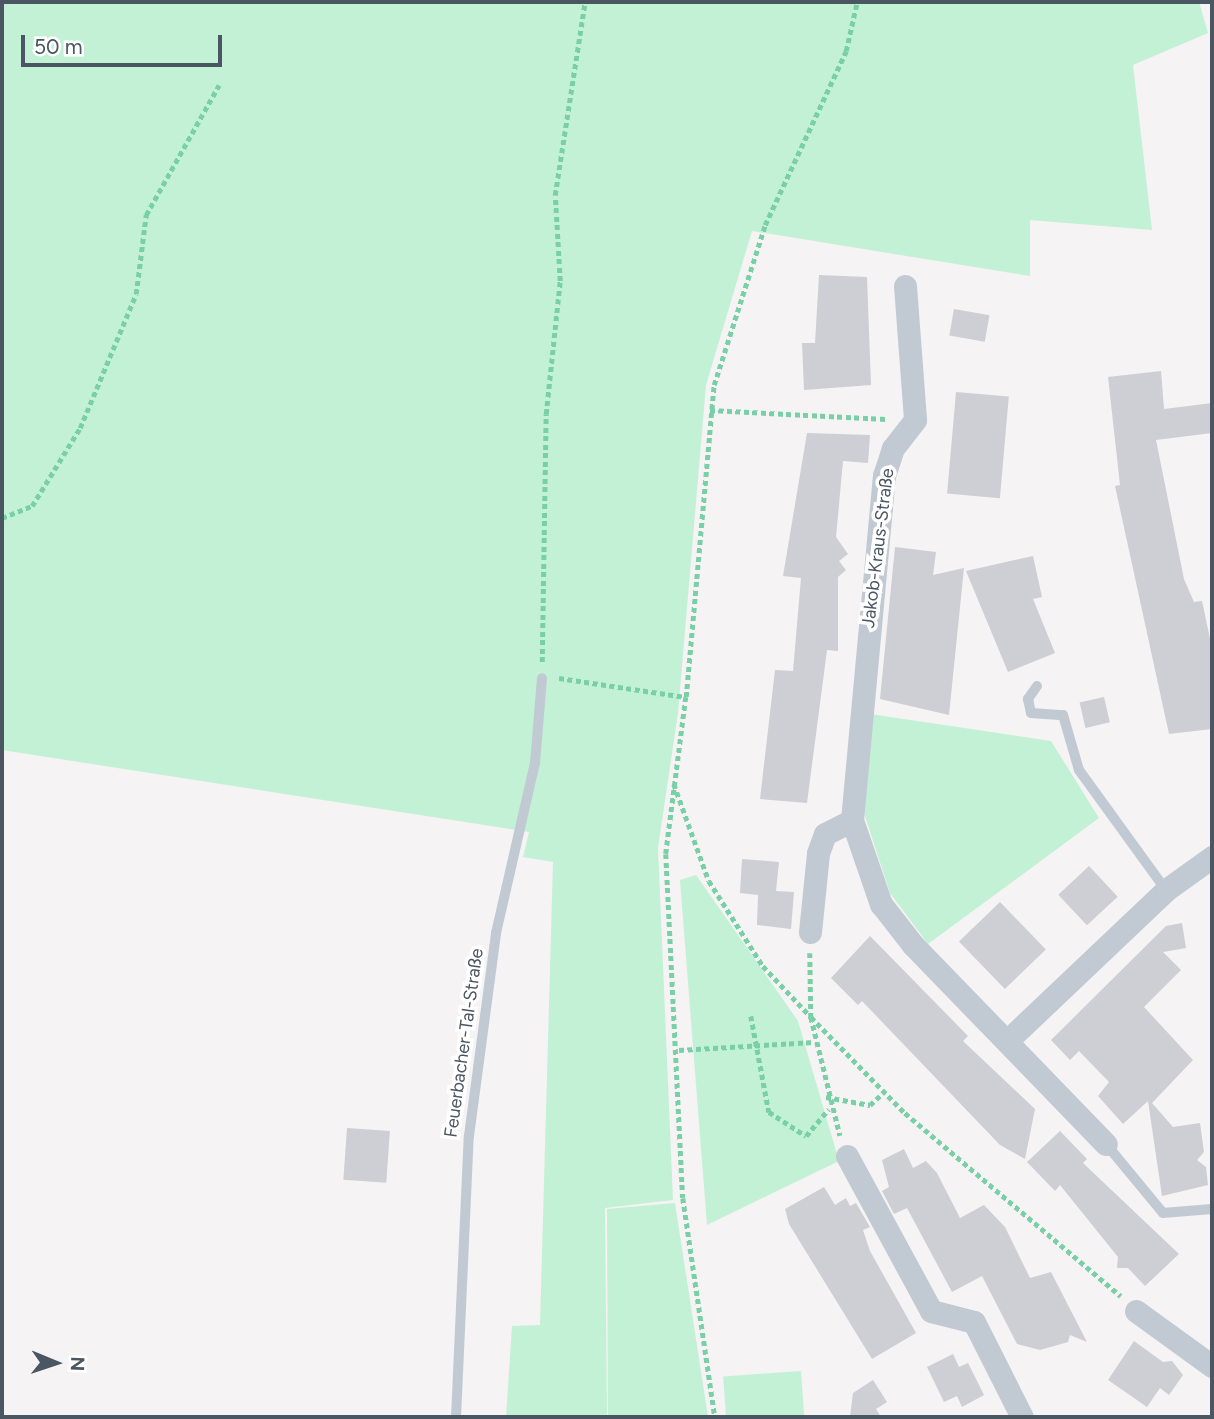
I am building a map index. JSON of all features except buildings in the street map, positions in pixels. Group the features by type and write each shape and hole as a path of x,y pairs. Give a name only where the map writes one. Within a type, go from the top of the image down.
{"street":[{"path":"905,286 915,420"},
{"name":"Jakob-Kraus-Straße","path":"915,420 893,449 884,475 852,820 881,904 1106,1144"},
{"path":"810,932 818,853 825,834 852,820"},
{"path":"1007,1041 1166,890 1212,858"},
{"path":"847,1156 931,1311 974,1322 1022,1417"},
{"path":"1136,1311 1212,1366"}],"lane":[{"name":"Feuerbacher-Tal-Straße","path":"456,1417 469,1136 498,922 535,763 542,678"},
{"path":"1037,685 1028,699 1031,713 1063,715 1079,771 1166,890"},
{"path":"1106,1144 1163,1213 1212,1209"}],"path":[{"path":"585,2 555,195 560,281 546,414 542,678 686,697"},
{"path":"715,1417 683,1198 679,1050 667,854 673,783 686,697 710,410 765,225 846,51 857,2"},
{"path":"2,518 32,506 80,428 136,294 146,215 219,85"},
{"path":"710,410 915,420"},
{"path":"673,783 709,881 763,966 884,1092 1136,1311"},
{"path":"810,932 811,1017 815,1042 829,1109 847,1156"},
{"path":"751,1016 769,1112 798,1137 806,1136 829,1109"},
{"path":"679,1050 815,1042"},
{"path":"826,1097 870,1105 884,1092"}],"green space":[{"path":"2,2 1199,2 1208,33 1133,65 1152,230 1030,220 1030,276 752,231 706,385 678,713 658,848 673,1200 605,1208 607,1417 506,1417 512,1326 540,1325 553,862 523,857 529,832 2,750"},
{"path":"870,714 1051,741 1099,818 928,944 890,893 862,807"},
{"path":"696,875 798,1021 839,1161 707,1225 680,880"},
{"path":"675,1203 708,1417 608,1417 607,1209"},
{"path":"801,1371 804,1417 726,1417 723,1376"}]}
